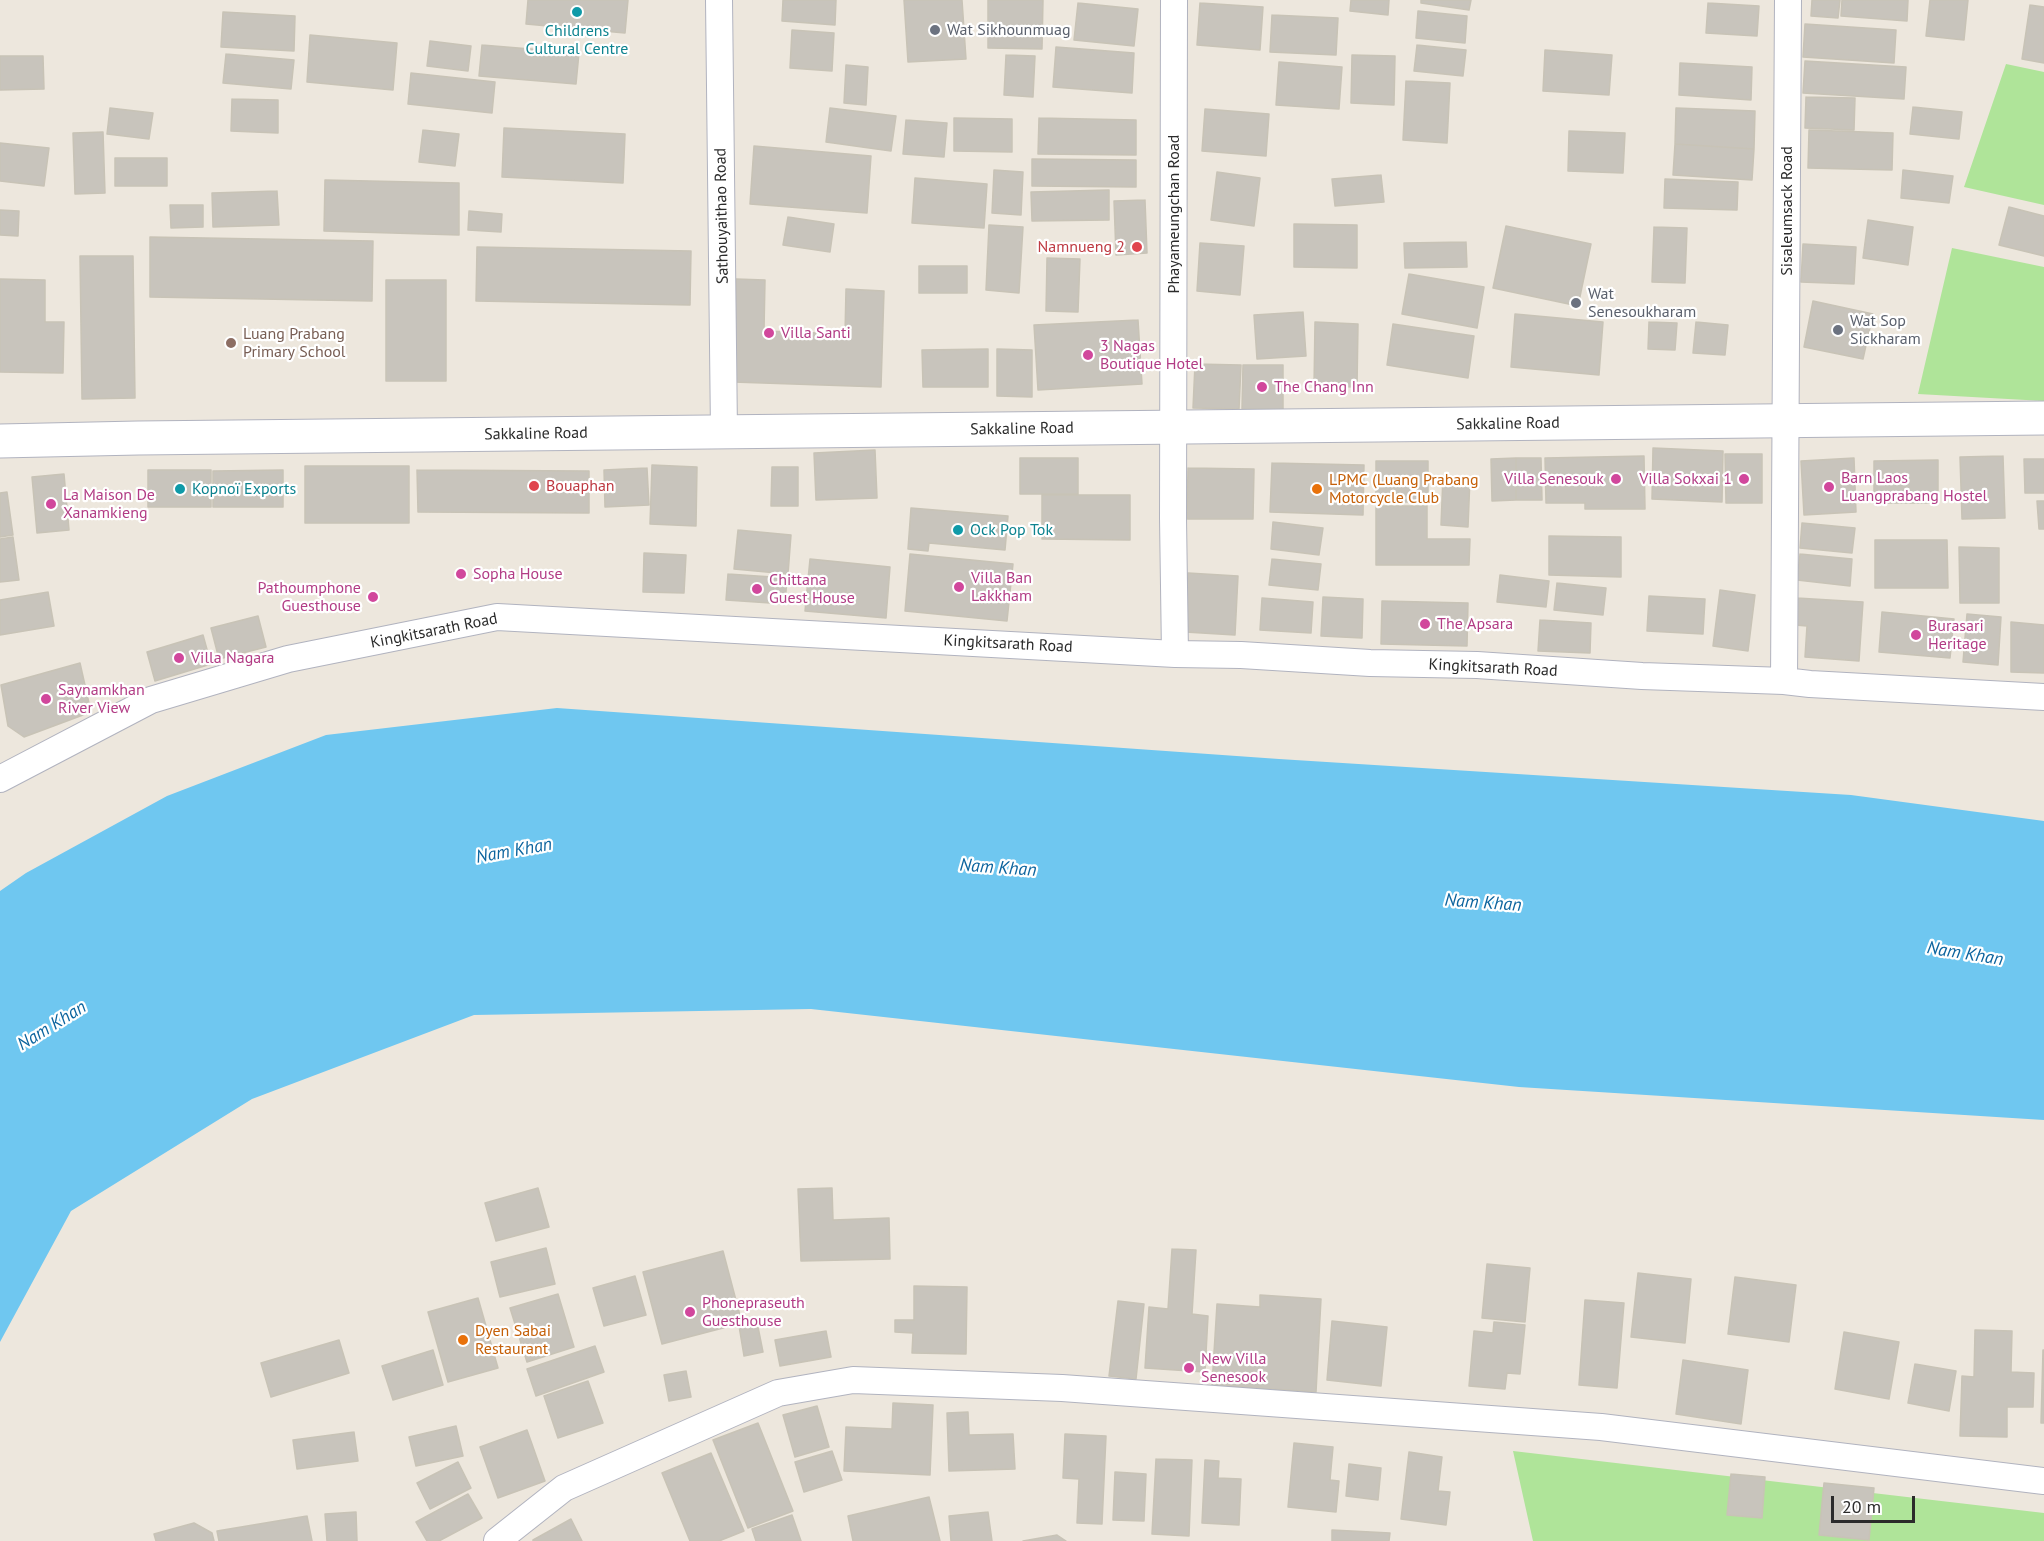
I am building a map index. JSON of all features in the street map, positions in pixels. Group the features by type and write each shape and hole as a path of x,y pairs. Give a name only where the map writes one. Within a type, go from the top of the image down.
{"main road":[{"name":"Sakkaline Road","path":"0,441 2044,418"}],"street":[{"name":"Sathouyaithao Road","path":"719,0 724,432"},
{"name":"Phayameungchan Road","path":"1174,0 1175,654"},
{"name":"Sisaleumsack Road","path":"1784,681 1788,0"},
{"name":"Kingkitsarath Road","path":"0,776 151,700 288,660 497,617 1175,654 1241,655 1370,663 1784,681 2044,697"},
{"path":"497,1541 564,1488 778,1394 853,1380 1062,1388 1601,1427 2044,1481"}],"green space":[{"path":"2006,64 2044,72 2044,205 1964,187"},
{"path":"1952,248 2044,267 2044,401 1918,394"},
{"path":"1513,1451 2044,1513 2044,1541 1533,1541"}],"water":[{"name":"Nam Khan","path":"557,708 1279,759 1851,795 2044,821 2044,1120 1519,1087 811,1009 474,1015 252,1099 71,1211 0,1342 0,891 26,873 167,796 326,735"}],"building":[{"name":"Childrens Cultural Centre","path":"528,0 628,0 625,33 526,24"},
{"path":"783,0 836,0 835,25 782,21"},
{"name":"Wat Sikhounmuag","path":"904,0 962,0 966,59 908,62"},
{"path":"988,0 1043,0 1042,49 988,48"},
{"path":"1351,0 1389,0 1388,15 1350,11"},
{"path":"1421,0 1471,0 1469,10 1421,3"},
{"path":"1812,0 1840,0 1838,18 1811,16"},
{"path":"1842,0 1908,0 1907,21 1841,16"},
{"path":"1930,0 1968,0 1964,40 1926,36"},
{"path":"1078,3 1138,9 1134,46 1074,40"},
{"path":"1200,3 1263,7 1260,50 1197,45"},
{"path":"1708,3 1759,6 1757,36 1706,33"},
{"path":"2030,5 2044,7 2044,63 2022,59"},
{"path":"1418,11 1467,16 1465,43 1416,38"},
{"path":"223,12 295,16 294,51 221,47"},
{"path":"1272,15 1338,18 1336,55 1270,52"},
{"path":"1805,24 1896,30 1894,63 1803,57"},
{"path":"792,30 834,33 832,71 790,68"},
{"path":"310,35 397,43 393,90 307,82"},
{"path":"430,41 471,46 468,71 427,66"},
{"path":"482,45 579,53 576,84 479,76"},
{"path":"1417,45 1466,50 1463,76 1414,71"},
{"path":"1056,47 1134,53 1132,93 1053,87"},
{"path":"1545,50 1612,55 1609,95 1543,91"},
{"path":"226,54 294,60 291,89 223,83"},
{"path":"1006,55 1035,56 1033,97 1004,95"},
{"path":"1352,55 1395,56 1394,105 1351,103"},
{"path":"0,56 43,56 44,89 0,90"},
{"path":"1805,61 1906,67 1904,99 1803,93"},
{"path":"1279,62 1342,67 1339,109 1276,105"},
{"path":"1680,63 1752,67 1751,100 1679,95"},
{"path":"846,65 868,67 866,105 844,103"},
{"path":"411,73 495,82 492,113 408,104"},
{"path":"1406,81 1450,83 1447,143 1403,140"},
{"path":"1806,97 1855,98 1854,130 1805,128"},
{"path":"232,99 278,100 278,133 231,131"},
{"path":"1913,107 1962,112 1959,139 1910,134"},
{"path":"110,108 153,113 149,139 107,134"},
{"path":"830,108 896,116 891,151 826,142"},
{"path":"1676,108 1755,111 1754,149 1675,144"},
{"path":"1205,109 1269,114 1266,156 1202,151"},
{"path":"954,118 1012,119 1012,152 954,151"},
{"path":"1039,118 1136,120 1136,155 1038,154"},
{"path":"906,120 947,123 944,157 903,154"},
{"path":"504,128 625,134 623,183 502,177"},
{"path":"423,130 459,134 455,166 419,162"},
{"path":"1809,130 1893,133 1892,170 1808,168"},
{"path":"1569,131 1625,133 1623,173 1568,171"},
{"path":"103,132 105,193 75,194 73,133"},
{"path":"0,143 49,148 44,186 0,181"},
{"path":"1675,144 1754,149 1752,180 1673,175"},
{"path":"754,146 871,156 867,213 750,204"},
{"path":"115,158 167,158 167,186 115,186"},
{"path":"1032,159 1136,160 1136,187 1032,186"},
{"path":"994,170 1023,172 1021,215 992,213"},
{"path":"1903,170 1953,176 1949,203 1901,198"},
{"path":"1217,172 1260,178 1254,226 1211,220"},
{"path":"1381,175 1384,202 1335,206 1332,179"},
{"path":"915,178 987,184 984,228 912,223"},
{"path":"1665,179 1738,182 1737,210 1664,208"},
{"path":"325,180 459,183 459,235 324,231"},
{"path":"1109,190 1109,220 1032,221 1031,192"},
{"path":"277,191 279,225 213,227 212,193"},
{"path":"1145,200 1147,253 1116,255 1114,201"},
{"path":"170,205 203,205 203,227 171,228"},
{"path":"2009,207 2044,216 2044,256 1999,245"},
{"path":"0,210 19,211 18,236 0,235"},
{"path":"469,211 502,214 501,232 468,230"},
{"path":"788,217 834,224 830,252 783,245"},
{"path":"1868,220 1913,227 1908,265 1863,258"},
{"path":"1294,224 1357,225 1357,268 1294,267"},
{"path":"989,225 1023,227 1019,293 986,290"},
{"path":"1506,226 1591,244 1578,306 1493,288"},
{"path":"1654,227 1687,228 1685,283 1652,282"},
{"path":"150,237 373,241 372,301 150,297"},
{"path":"1466,242 1467,267 1405,268 1404,243"},
{"path":"1200,243 1244,246 1240,295 1197,291"},
{"path":"1803,244 1856,247 1854,284 1801,282"},
{"path":"477,247 691,251 690,305 476,301"},
{"path":"80,256 133,256 135,398 82,399"},
{"path":"1047,258 1080,259 1078,312 1046,311"},
{"path":"919,266 967,266 967,293 919,293"},
{"path":"1409,274 1484,287 1477,328 1402,314"},
{"path":"0,279 45,280 45,322 64,322 63,373 0,372"},
{"name":"Villa Santi","path":"736,279 765,280 764,331 845,334 846,289 884,291 881,387 733,382"},
{"path":"386,280 446,280 446,381 386,381"},
{"name":"Wat Sop Sickharam","path":"1813,301 1873,314 1863,359 1804,347"},
{"path":"1303,312 1306,356 1257,359 1254,315"},
{"path":"1515,314 1603,322 1599,375 1511,367"},
{"name":"3 Nagas Boutique Hotel","path":"1138,320 1142,384 1038,390 1034,325"},
{"path":"1315,322 1358,324 1357,387 1314,386"},
{"path":"1649,322 1677,323 1675,350 1648,349"},
{"path":"1696,322 1728,325 1725,355 1693,353"},
{"path":"1393,324 1474,336 1468,378 1387,365"},
{"path":"988,349 988,387 923,387 922,350"},
{"path":"997,349 1032,350 1032,397 997,396"},
{"path":"1195,364 1241,365 1239,409 1193,408"},
{"name":"The Chang Inn","path":"1243,365 1283,365 1283,409 1242,409"},
{"path":"1653,448 1723,451 1722,502 1652,499"},
{"path":"875,450 877,498 816,500 814,453"},
{"name":"Villa Sokxai 1","path":"1725,454 1762,454 1762,503 1726,503"},
{"path":"1644,456 1645,509 1585,509 1585,503 1546,503 1545,458"},
{"path":"2003,456 2005,518 1962,519 1960,457"},
{"path":"1020,458 1078,458 1078,494 1020,494"},
{"path":"1516,458 1541,458 1542,500 1516,500"},
{"path":"1516,458 1516,500 1492,501 1491,459"},
{"name":"Barn Laos Luangprabang Hostel","path":"1854,458 1856,512 1804,515 1801,461"},
{"path":"2024,459 2044,459 2044,493 2025,493"},
{"path":"1938,460 1938,503 1874,503 1874,461"},
{"path":"1376,461 1428,461 1428,502 1376,502"},
{"name":"LPMC (Luang Prabang Motorcycle Club","path":"1272,463 1364,465 1363,515 1270,512"},
{"path":"652,465 697,467 696,526 650,524"},
{"path":"305,466 409,466 409,523 305,523"},
{"path":"772,467 798,467 798,506 771,506"},
{"path":"647,468 649,505 605,507 604,470"},
{"path":"1188,468 1254,469 1253,519 1187,519"},
{"name":"Kopnoï Exports","path":"148,470 211,470 211,507 148,507"},
{"path":"283,470 283,507 213,507 213,471"},
{"path":"417,470 589,471 589,513 418,512"},
{"name":"La Maison De Xanamkieng","path":"64,474 69,530 37,533 32,477"},
{"path":"1443,476 1470,478 1468,527 1441,525"},
{"path":"7,492 13,535 0,537 0,493"},
{"path":"1042,495 1130,495 1130,540 1042,539"},
{"path":"2037,501 2044,501 2044,529 2039,529"},
{"path":"1376,506 1427,506 1427,539 1470,539 1469,565 1376,565"},
{"name":"Ock Pop Tok","path":"911,508 1008,516 1005,550 929,543 928,551 908,549"},
{"path":"1273,522 1323,528 1319,555 1271,549"},
{"path":"1802,523 1855,528 1852,553 1800,548"},
{"path":"738,530 791,535 788,574 734,569"},
{"path":"1549,536 1621,537 1621,577 1549,575"},
{"path":"13,537 19,580 0,582 0,539"},
{"path":"1875,540 1947,540 1948,588 1875,588"},
{"path":"1959,547 1999,548 1999,603 1960,603"},
{"path":"644,553 686,555 684,593 643,592"},
{"name":"Villa Ban Lakkham","path":"910,554 1013,564 1007,621 905,611"},
{"path":"1800,554 1852,559 1850,586 1797,580"},
{"path":"810,559 890,567 886,618 805,611"},
{"path":"1272,559 1321,564 1318,590 1269,585"},
{"path":"1188,573 1238,576 1235,635 1185,632"},
{"name":"Chittana Guest House","path":"728,574 787,578 785,604 726,600"},
{"path":"1500,575 1549,581 1546,607 1497,602"},
{"path":"1557,583 1606,588 1603,615 1554,610"},
{"path":"1720,590 1755,595 1748,651 1713,646"},
{"path":"48,592 54,626 0,635 0,600"},
{"path":"1649,596 1705,599 1703,634 1647,631"},
{"path":"1323,597 1363,599 1362,638 1321,636"},
{"path":"1262,598 1313,602 1311,633 1260,630"},
{"path":"1797,598 1863,602 1859,661 1805,657 1807,626 1795,625"},
{"name":"The Apsara","path":"1382,601 1468,603 1467,646 1381,644"},
{"name":"Burasari Heritage","path":"1882,612 1954,619 1950,658 1879,652"},
{"path":"1967,614 2001,617 1998,665 1963,662"},
{"name":"Villa Nagara","path":"258,616 266,647 219,659 211,628"},
{"path":"1540,620 1591,623 1590,653 1538,651"},
{"path":"2011,622 2044,625 2044,673 2011,672"},
{"name":"Villa Nagara","path":"203,635 211,664 155,681 147,652"},
{"name":"Saynamkhan River View","path":"80,663 91,712 24,737 8,726 1,685"},
{"path":"538,1188 549,1227 496,1241 485,1203"},
{"path":"832,1188 833,1220 889,1218 890,1259 801,1261 798,1189"},
{"path":"546,1248 555,1284 500,1297 491,1262"},
{"path":"1172,1249 1196,1250 1192,1314 1208,1316 1205,1372 1145,1368 1149,1307 1168,1309"},
{"path":"723,1251 742,1323 662,1344 643,1272"},
{"path":"1487,1264 1530,1268 1525,1322 1482,1318"},
{"path":"1638,1273 1691,1279 1685,1343 1631,1337"},
{"path":"635,1276 646,1315 604,1326 593,1288"},
{"path":"1735,1277 1796,1285 1789,1342 1728,1334"},
{"path":"914,1286 967,1287 966,1354 912,1353 913,1333 895,1332 895,1320 914,1320"},
{"path":"558,1294 574,1347 527,1362 510,1308"},
{"path":"1260,1295 1321,1299 1316,1392 1212,1385 1217,1304 1260,1307"},
{"name":"Dyen Sabai Restaurant","path":"478,1298 498,1368 448,1382 428,1312"},
{"path":"1585,1300 1624,1303 1617,1388 1579,1385"},
{"path":"1118,1301 1144,1304 1136,1379 1109,1376"},
{"path":"1332,1321 1387,1327 1381,1386 1327,1380"},
{"path":"757,1322 763,1352 744,1356 739,1326"},
{"path":"1494,1322 1525,1325 1520,1374 1507,1373 1505,1389 1469,1386 1474,1331 1493,1333"},
{"path":"1975,1330 2012,1331 2011,1372 2034,1373 2033,1407 2007,1407 2007,1437 1960,1436 1962,1376 1974,1377"},
{"path":"826,1331 831,1357 780,1366 775,1340"},
{"path":"1844,1332 1899,1342 1889,1399 1835,1389"},
{"path":"339,1340 349,1373 271,1397 261,1363"},
{"path":"595,1346 604,1372 536,1396 527,1369"},
{"path":"433,1350 443,1385 393,1400 382,1366"},
{"path":"2043,1350 2044,1423 2041,1423"},
{"path":"1683,1360 1748,1370 1741,1424 1676,1414"},
{"path":"1915,1364 1956,1371 1949,1411 1908,1403"},
{"path":"686,1371 691,1397 669,1401 664,1375"},
{"path":"588,1381 603,1423 558,1438 544,1396"},
{"path":"893,1403 933,1405 930,1475 844,1471 846,1427 892,1429"},
{"path":"817,1406 829,1447 795,1457 783,1415"},
{"path":"968,1412 969,1435 1013,1434 1015,1469 949,1471 947,1413"},
{"path":"758,1423 793,1511 748,1528 713,1440"},
{"path":"456,1426 463,1456 416,1466 409,1437"},
{"path":"527,1430 545,1481 498,1498 480,1447"},
{"path":"354,1432 358,1461 297,1469 293,1440"},
{"path":"1065,1434 1106,1436 1102,1524 1077,1523 1079,1479 1063,1478"},
{"path":"1294,1443 1333,1447 1330,1480 1339,1481 1336,1512 1288,1507"},
{"path":"832,1451 842,1480 804,1492 795,1462"},
{"path":"1409,1452 1442,1457 1438,1491 1450,1492 1446,1525 1401,1519"},
{"path":"711,1453 744,1531 719,1541 690,1541 662,1473"},
{"path":"1156,1459 1192,1460 1189,1536 1152,1534"},
{"path":"1205,1460 1219,1461 1218,1478 1241,1479 1239,1525 1202,1523"},
{"path":"458,1462 471,1488 430,1509 417,1483"},
{"path":"1349,1464 1381,1468 1378,1500 1346,1496"},
{"path":"1115,1472 1146,1474 1144,1521 1113,1520"},
{"path":"1731,1474 1765,1477 1762,1518 1727,1515"},
{"path":"1824,1483 1874,1488 1869,1540 1819,1535"},
{"path":"468,1494 482,1518 439,1541 427,1541 416,1522"},
{"path":"929,1497 940,1541 853,1541 848,1516"},
{"path":"356,1512 357,1541 327,1541 325,1514"},
{"path":"988,1512 992,1541 951,1541 949,1516"},
{"path":"792,1515 801,1541 756,1541 752,1529"},
{"path":"307,1516 312,1541 219,1541 217,1531"},
{"path":"571,1519 582,1541 533,1541 533,1540"},
{"path":"194,1523 212,1533 214,1541 156,1541 154,1534"},
{"path":"1332,1530 1390,1533 1389,1541 1332,1541"},
{"path":"1057,1535 1066,1541 1023,1541"}],"place":[{"name":"Childrens Cultural Centre","path":"577,12"},
{"name":"Wat Sikhounmuag","path":"935,30"},
{"name":"Namnueng 2","path":"1137,247"},
{"name":"Wat Senesoukharam","path":"1576,303"},
{"name":"Wat Sop Sickharam","path":"1838,330"},
{"name":"Villa Santi","path":"769,333"},
{"name":"Luang Prabang Primary School","path":"231,343"},
{"name":"3 Nagas Boutique Hotel","path":"1088,355"},
{"name":"The Chang Inn","path":"1262,387"},
{"name":"Villa Senesouk","path":"1616,479"},
{"name":"Villa Sokxai 1","path":"1744,479"},
{"name":"Bouaphan","path":"534,486"},
{"name":"Barn Laos Luangprabang Hostel","path":"1829,487"},
{"name":"Kopnoï Exports","path":"180,489"},
{"name":"LPMC (Luang Prabang Motorcycle Club","path":"1317,489"},
{"name":"La Maison De Xanamkieng","path":"51,504"},
{"name":"Ock Pop Tok","path":"958,530"},
{"name":"Sopha House","path":"461,574"},
{"name":"Villa Ban Lakkham","path":"959,587"},
{"name":"Chittana Guest House","path":"757,589"},
{"name":"Pathoumphone Guesthouse","path":"373,597"},
{"name":"The Apsara","path":"1425,624"},
{"name":"Burasari Heritage","path":"1916,635"},
{"name":"Villa Nagara","path":"179,658"},
{"name":"Saynamkhan River View","path":"46,699"},
{"name":"Phonepraseuth Guesthouse","path":"690,1312"},
{"name":"Dyen Sabai Restaurant","path":"463,1340"},
{"name":"New Villa Senesook","path":"1189,1368"}]}
